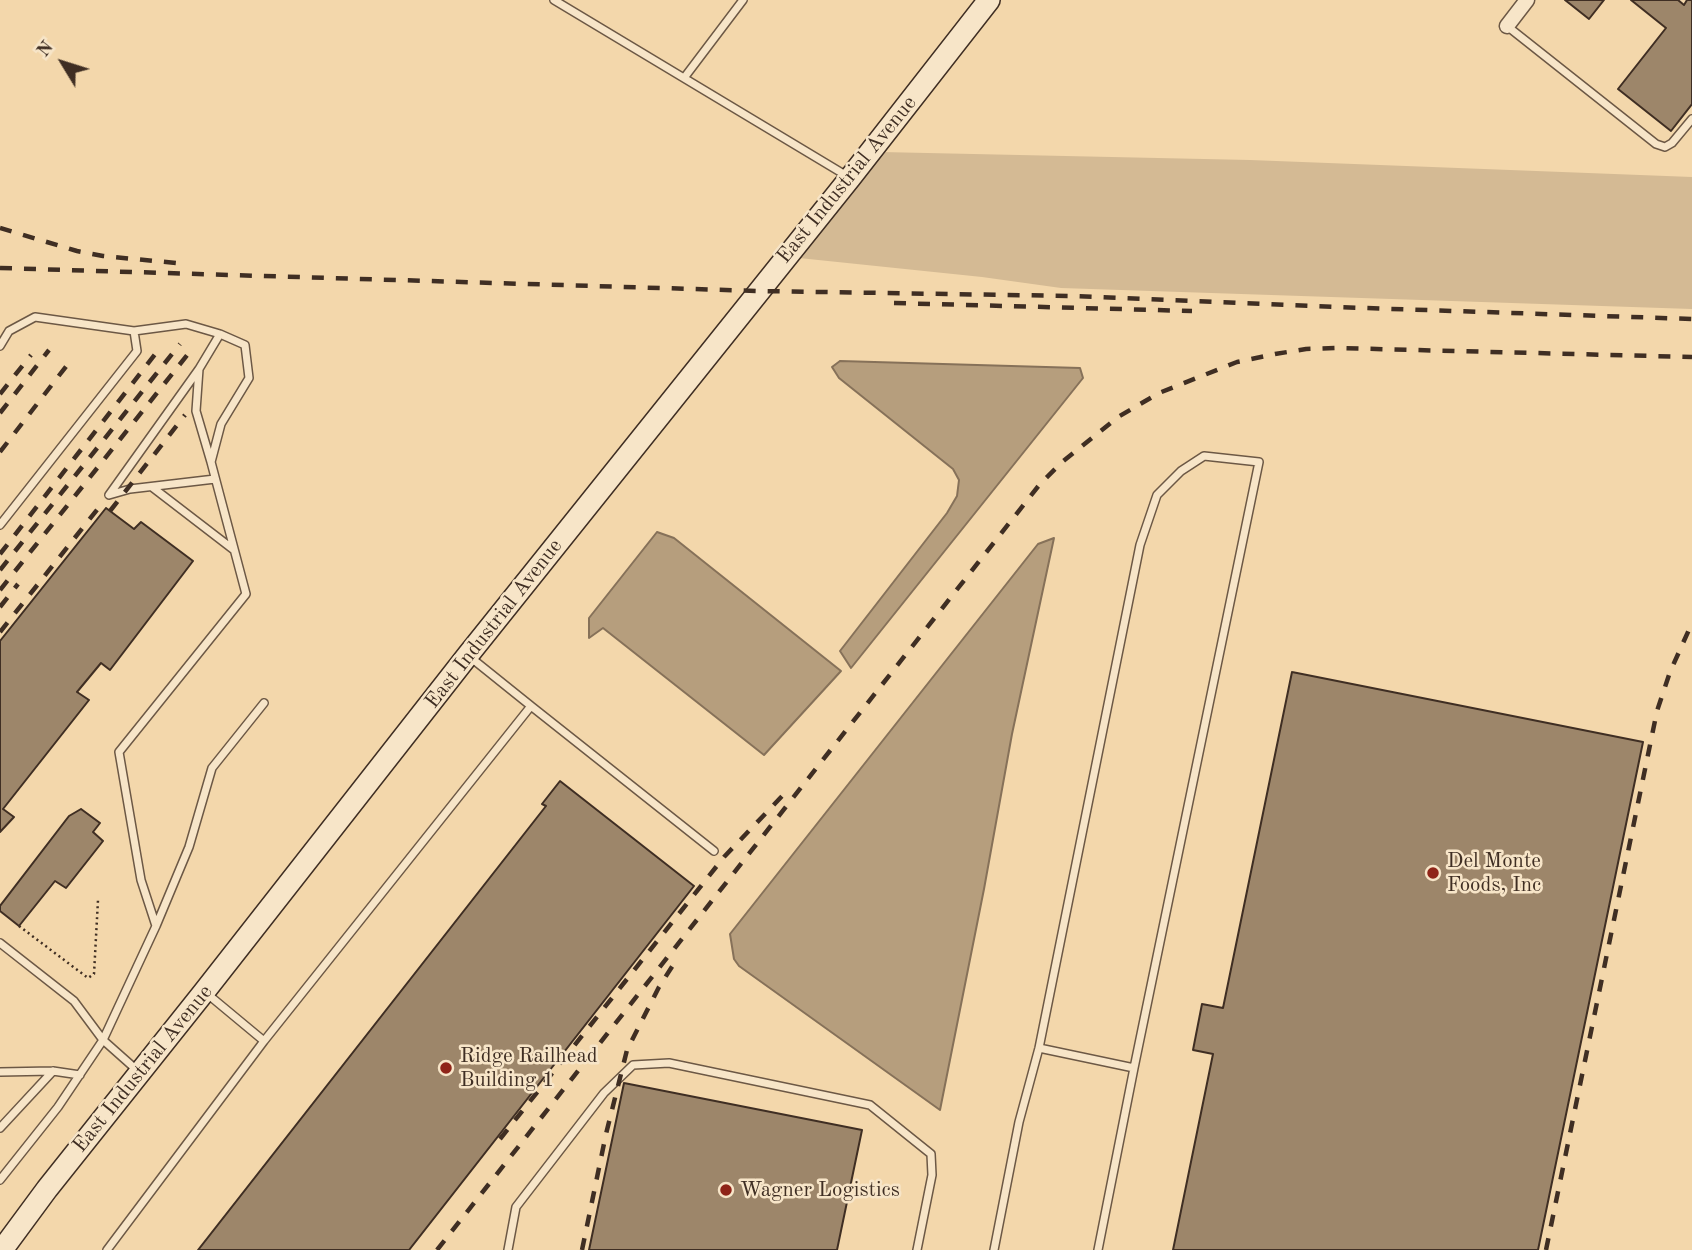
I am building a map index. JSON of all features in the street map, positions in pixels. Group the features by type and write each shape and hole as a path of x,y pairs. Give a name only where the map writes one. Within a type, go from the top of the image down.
{"street":[{"name":"East Industrial Avenue","path":"2,1250 468,655 989,0"},
{"path":"1507,26 1527,0"}],"lane":[{"path":"554,0 850,178"},
{"path":"684,78 743,0"},
{"path":"1507,26 1656,144 1665,147 1672,143 1692,119"},
{"path":"0,346 9,331 35,317 134,331 186,324 246,345 249,378 221,424 211,463"},
{"path":"0,525 137,351 134,331"},
{"path":"215,479 130,489 109,495 199,369 220,334"},
{"path":"156,926 141,880 119,752 246,594 196,411 199,369"},
{"path":"994,1250 1019,1122 1039,1048 1140,545 1157,495 1181,471 1204,456 1259,462 1098,1250"},
{"path":"152,487 235,550"},
{"path":"468,655 714,851"},
{"path":"0,1180 58,1107 103,1040 189,847 212,768 264,703"},
{"path":"107,1250 264,1041 531,706"},
{"path":"0,943 74,1001 103,1040 140,1072"},
{"path":"204,992 264,1041"},
{"path":"1039,1048 1134,1068"},
{"path":"508,1250 516,1207 604,1093 633,1065 669,1063 870,1105 931,1154 932,1175 918,1250"},
{"path":"0,1072 53,1071 80,1075"},
{"path":"0,1128 53,1071"}],"path":[{"path":"19,926 88,978 94,974 98,900"}],"shaded area":[{"path":"881,152 1250,160 1692,177 1692,309 1061,288 799,258"},
{"path":"840,361 1080,368 1083,378 851,668 840,651 947,513 957,496 959,480 953,469 839,378 832,367"},
{"path":"657,532 674,538 841,671 764,755 603,628 589,638 589,618"},
{"path":"1054,538 1012,734 940,1110 739,966 734,959 730,934 1038,544"}],"building":[{"path":"1565,0 1604,0 1589,19"},
{"path":"1631,0 1678,0 1684,5 1687,0 1692,0 1692,104 1671,131 1618,89 1666,28"},
{"path":"106,508 134,529 141,522 193,561 110,670 101,663 77,692 89,700 3,809 14,817 0,832 0,641"},
{"name":"Del Monte Foods, Inc","path":"1292,672 1643,742 1538,1250 1173,1250 1213,1054 1193,1050 1202,1004 1223,1008"},
{"name":"Ridge Railhead Building 1","path":"560,781 694,886 409,1250 198,1250 546,806 542,804"},
{"path":"81,809 100,823 93,832 103,841 66,888 55,881 19,926 0,911 0,906 69,816"},
{"name":"Wagner Logistics","path":"624,1083 862,1130 837,1250 589,1250"}],"railway":[{"path":"0,228 77,251 176,263"},
{"path":"0,268 759,291 1072,296 1692,319"},
{"path":"894,303 1192,311"},
{"path":"0,570 180,344"},
{"path":"0,554 160,348"},
{"path":"0,590 192,349"},
{"path":"437,1250 1040,484 1061,463 1118,417 1159,393 1237,362 1306,349 1692,357"},
{"path":"0,413 49,350"},
{"path":"0,394 31,355"},
{"path":"0,452 71,360"},
{"path":"110,511 185,415"},
{"path":"0,632 104,501"},
{"path":"0,607 18,584"},
{"path":"1546,1250 1657,711 1670,672 1692,623"},
{"path":"500,1139 724,857 786,792"},
{"path":"582,1250 627,1050 659,987 677,959"}],"place":[{"name":"Del Monte Foods, Inc","path":"1433,873"},
{"name":"Ridge Railhead Building 1","path":"446,1068"},
{"name":"Wagner Logistics","path":"726,1190"}]}
